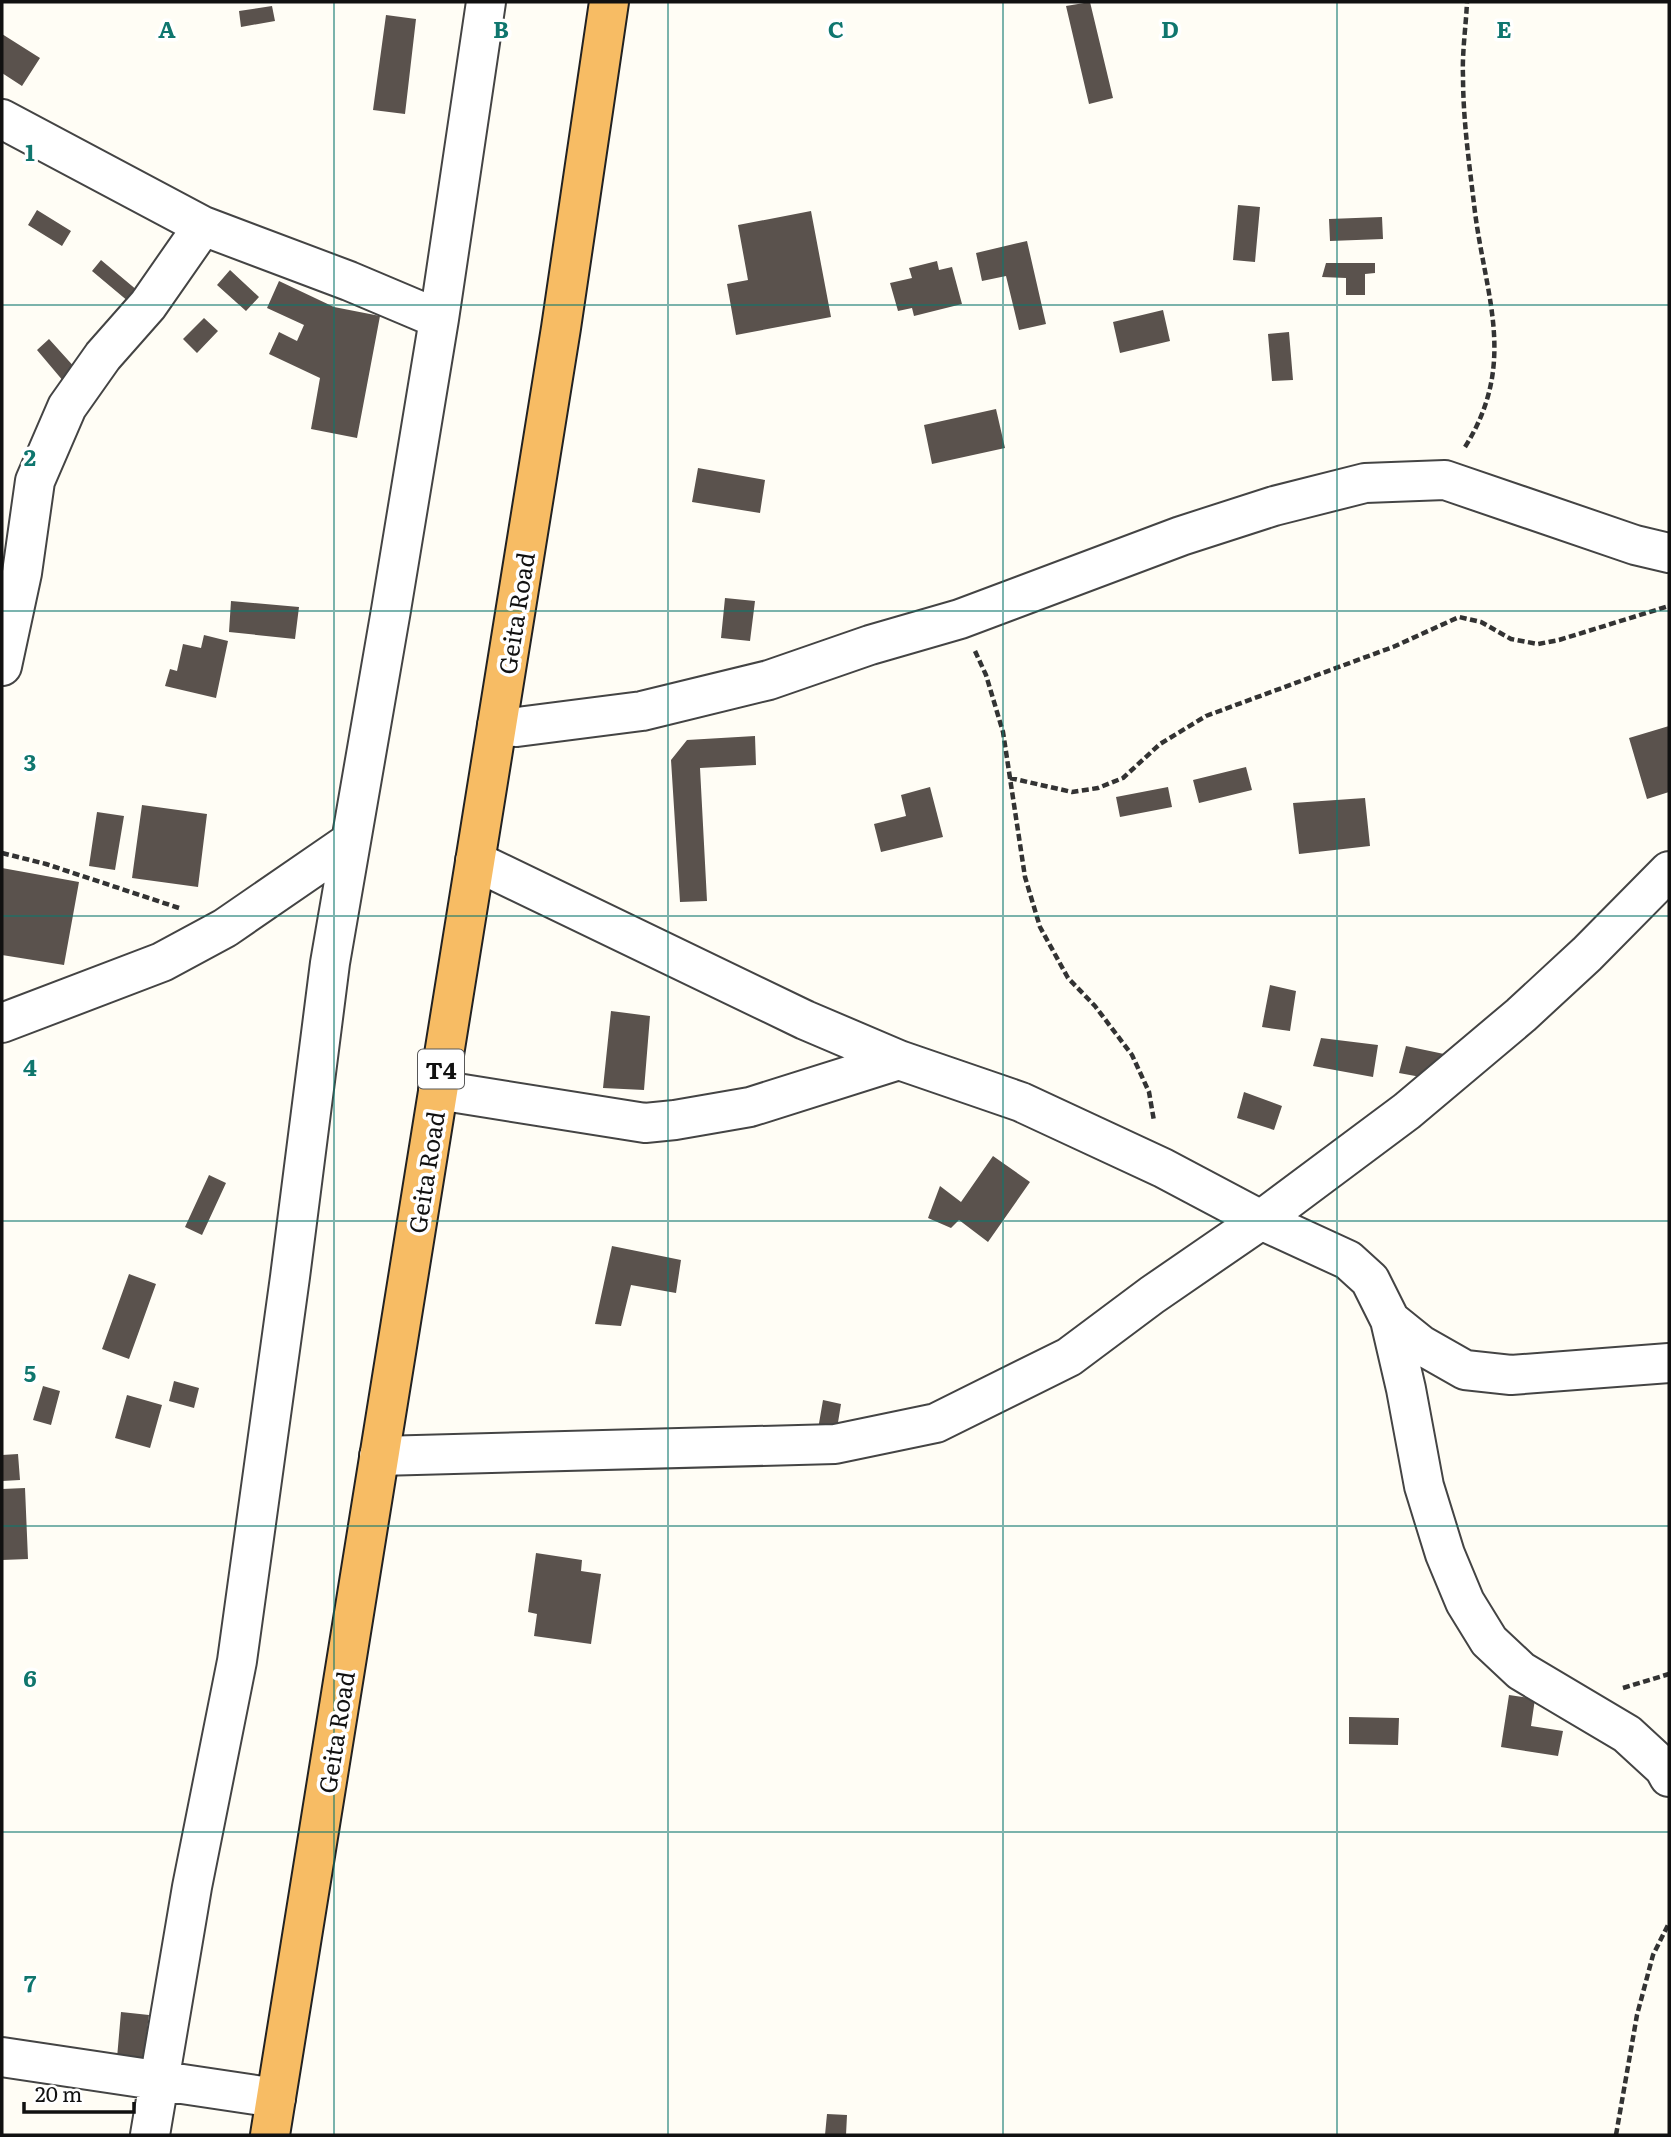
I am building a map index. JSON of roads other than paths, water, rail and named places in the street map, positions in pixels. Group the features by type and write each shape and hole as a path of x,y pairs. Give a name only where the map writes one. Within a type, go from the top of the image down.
{"highway":[{"name":"Geita Road","path":"270,2135 561,328 609,2"}],"street":[{"path":"150,2135 192,1887 237,1661 330,963 439,319 485,2"},
{"path":"2,119 203,226 349,281 439,319"},
{"path":"2,666 22,573 35,481 67,407 103,356 148,305 203,226"},
{"path":"497,726 517,727 642,711 769,680 870,645 960,619 1181,536 1274,506 1365,483 1445,480 1635,545 1669,553"},
{"path":"2,1023 162,962 225,928 351,842"},
{"path":"475,861 805,1020 899,1060 1021,1102 1163,1167 1261,1220 1348,1260 1370,1280 1390,1321 1424,1486 1445,1554 1465,1602 1489,1641 1521,1671 1627,1734 1664,1768 1669,1777"},
{"path":"379,1456 835,1444 936,1423 1069,1357 1152,1295 1261,1220 1407,1111 1521,1015 1587,954 1669,870"},
{"path":"438,1090 645,1123 750,1107 899,1060"},
{"path":"1390,1321 1421,1345 1465,1370 1511,1375 1669,1363"},
{"path":"2,2057 276,2098"}]}
